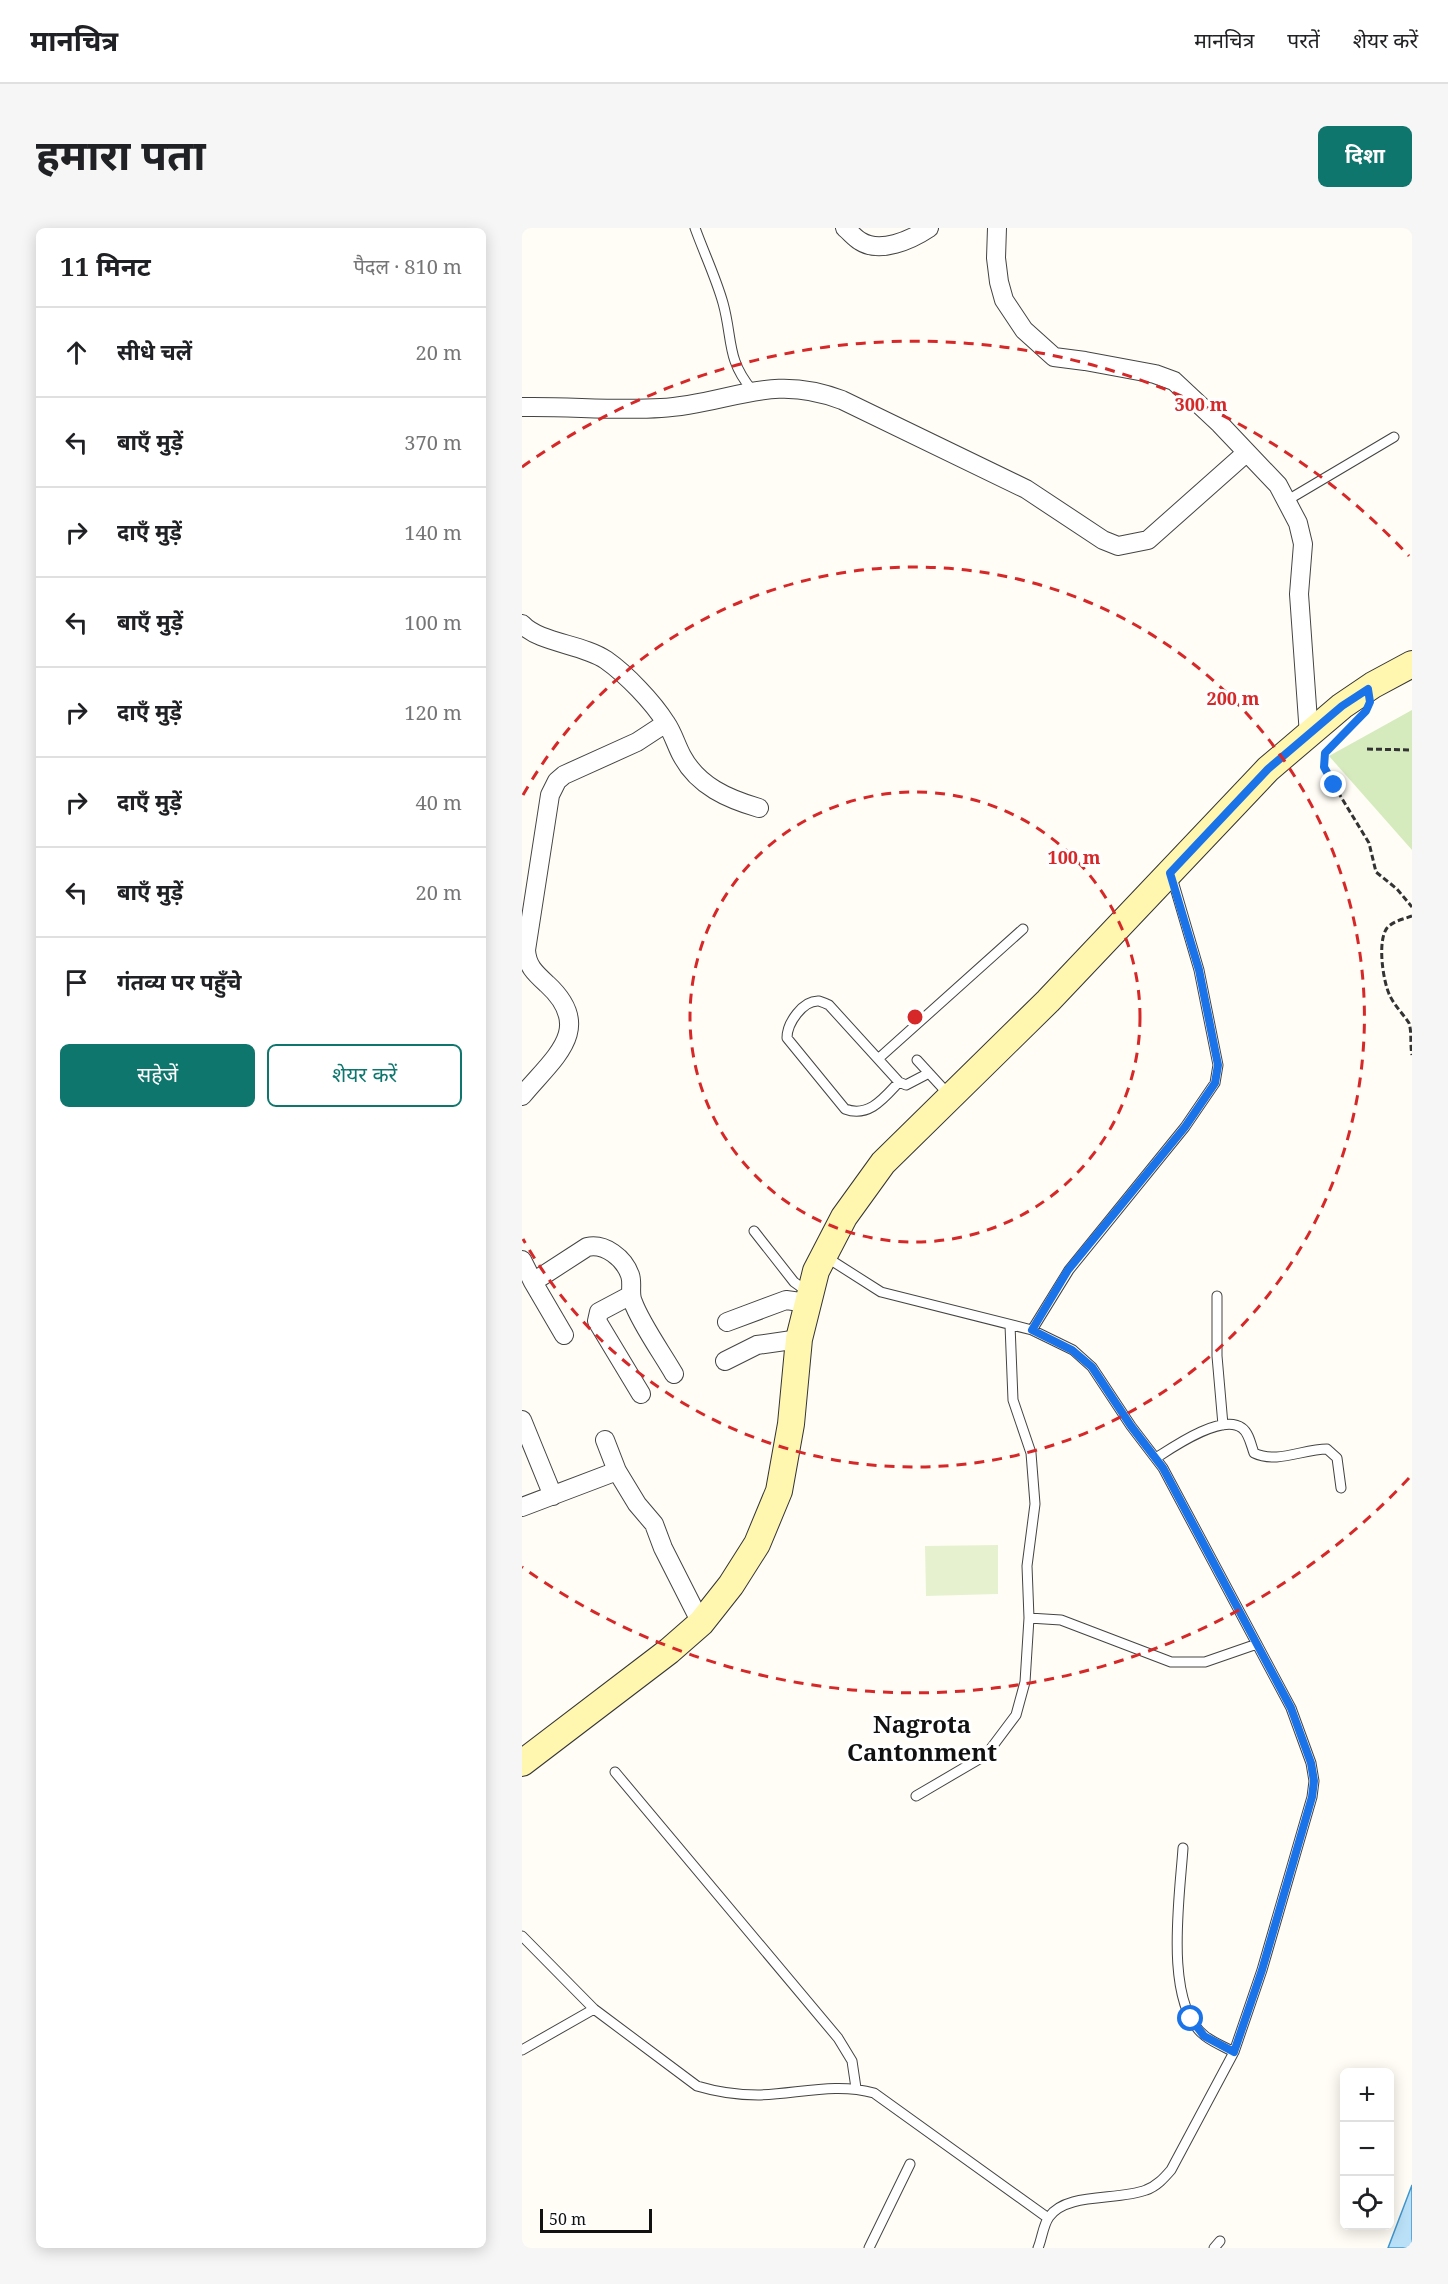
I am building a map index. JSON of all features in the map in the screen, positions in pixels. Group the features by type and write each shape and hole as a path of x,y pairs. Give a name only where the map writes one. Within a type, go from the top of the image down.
{"main road":[{"path":"522,1763 701,1623 731,1585 757,1544 779,1491 792,1424 799,1339 816,1271 844,1217 884,1163 1048,1001 1261,777 1342,706 1373,685 1412,664"}],"street":[{"path":"845,228 861,242 873,246 890,245 909,239 929,228"},
{"path":"997,228 996,258 999,282 1004,300 1024,330 1054,357 1155,374 1174,381 1278,486 1299,524 1303,544 1299,594 1309,735"},
{"path":"522,407 660,408 752,390 804,388 842,400 1026,489 1103,540 1118,546 1148,540 1246,453"},
{"path":"522,624 525,628 585,649 604,659 622,673 666,723 682,757 693,772 731,800 759,808"},
{"path":"522,1096 564,1045 571,1024 570,1015 553,990 526,970 530,867 550,795 564,775 637,742 666,723"},
{"path":"533,1282 587,1247 596,1245 605,1247 627,1268 630,1276 632,1302 674,1374"},
{"path":"522,1260 564,1335"},
{"path":"631,1295 599,1312 597,1321 641,1394"},
{"path":"727,1322 786,1300 809,1298"},
{"path":"725,1360 757,1345 799,1339"},
{"path":"522,1420 553,1496"},
{"path":"604,1440 617,1471 637,1504 654,1524 663,1548 701,1623"},
{"path":"522,1507 617,1471"}],"lane":[{"path":"695,228 723,302 735,364 742,378 752,390"},
{"path":"1286,501 1395,437"},
{"path":"1032,1330 1068,1270 1185,1127 1215,1083 1218,1065 1199,970 1170,873"},
{"path":"878,1059 1023,929"},
{"path":"899,1082 875,1106 853,1112 845,1109 787,1038 787,1032 797,1013 811,1003 819,1001 829,1005 899,1082 906,1085 929,1073"},
{"path":"917,1060 952,1097"},
{"path":"754,1231 809,1298"},
{"path":"824,1256 880,1292 1032,1330 1072,1350 1092,1367 1131,1426 1163,1468 1291,1708 1311,1763 1314,1781 1312,1797 1262,1970 1234,2052 1172,2170 1159,2183 1146,2190 1122,2196 1067,2203 1048,2218 1038,2248"},
{"path":"1217,1296 1217,1356 1223,1425"},
{"path":"916,1796 986,1755 1016,1715 1025,1682 1029,1618 1027,1566 1035,1504 1030,1454 1013,1400 1011,1325"},
{"path":"1156,1458 1190,1436 1223,1425 1236,1424 1244,1429 1254,1453 1261,1456 1284,1456 1327,1449 1337,1458 1341,1488"},
{"path":"1029,1618 1061,1620 1171,1662 1205,1662 1257,1644"},
{"path":"615,1772 838,2038 852,2061 856,2088"},
{"path":"1183,1848 1176,1947 1180,1987 1191,2019 1204,2036 1234,2052"},
{"path":"522,1936 594,2009 697,2086 715,2092 757,2095 841,2087 874,2093 1048,2218"},
{"path":"522,2050 594,2009"},
{"path":"869,2248 910,2164"}],"path":[{"path":"1354,723 1325,753 1324,767 1369,843 1376,872 1397,889 1412,908"},
{"path":"1367,749 1412,750"},
{"path":"1412,916 1394,922 1386,929 1381,942 1382,962 1388,988 1394,1002 1409,1024 1412,1055"}],"green space":[{"path":"1412,710 1412,850 1329,756"},
{"path":"998,1545 998,1594 926,1596 925,1546"}],"water":[{"path":"1412,2185 1412,2248 1388,2248"}],"district":[{"name":"Nagrota Cantonment","path":"922,1739"}],"route":[{"path":"1191,2019 1204,2036 1234,2052 1262,1970 1312,1797 1314,1781 1311,1763 1291,1708 1163,1468 1131,1426 1092,1367 1072,1350 1032,1330 1068,1270 1185,1127 1215,1083 1218,1065 1199,970 1170,873 1268,769 1342,706 1368,689 1370,702 1366,711 1325,753 1324,767 1334,785"}]}
